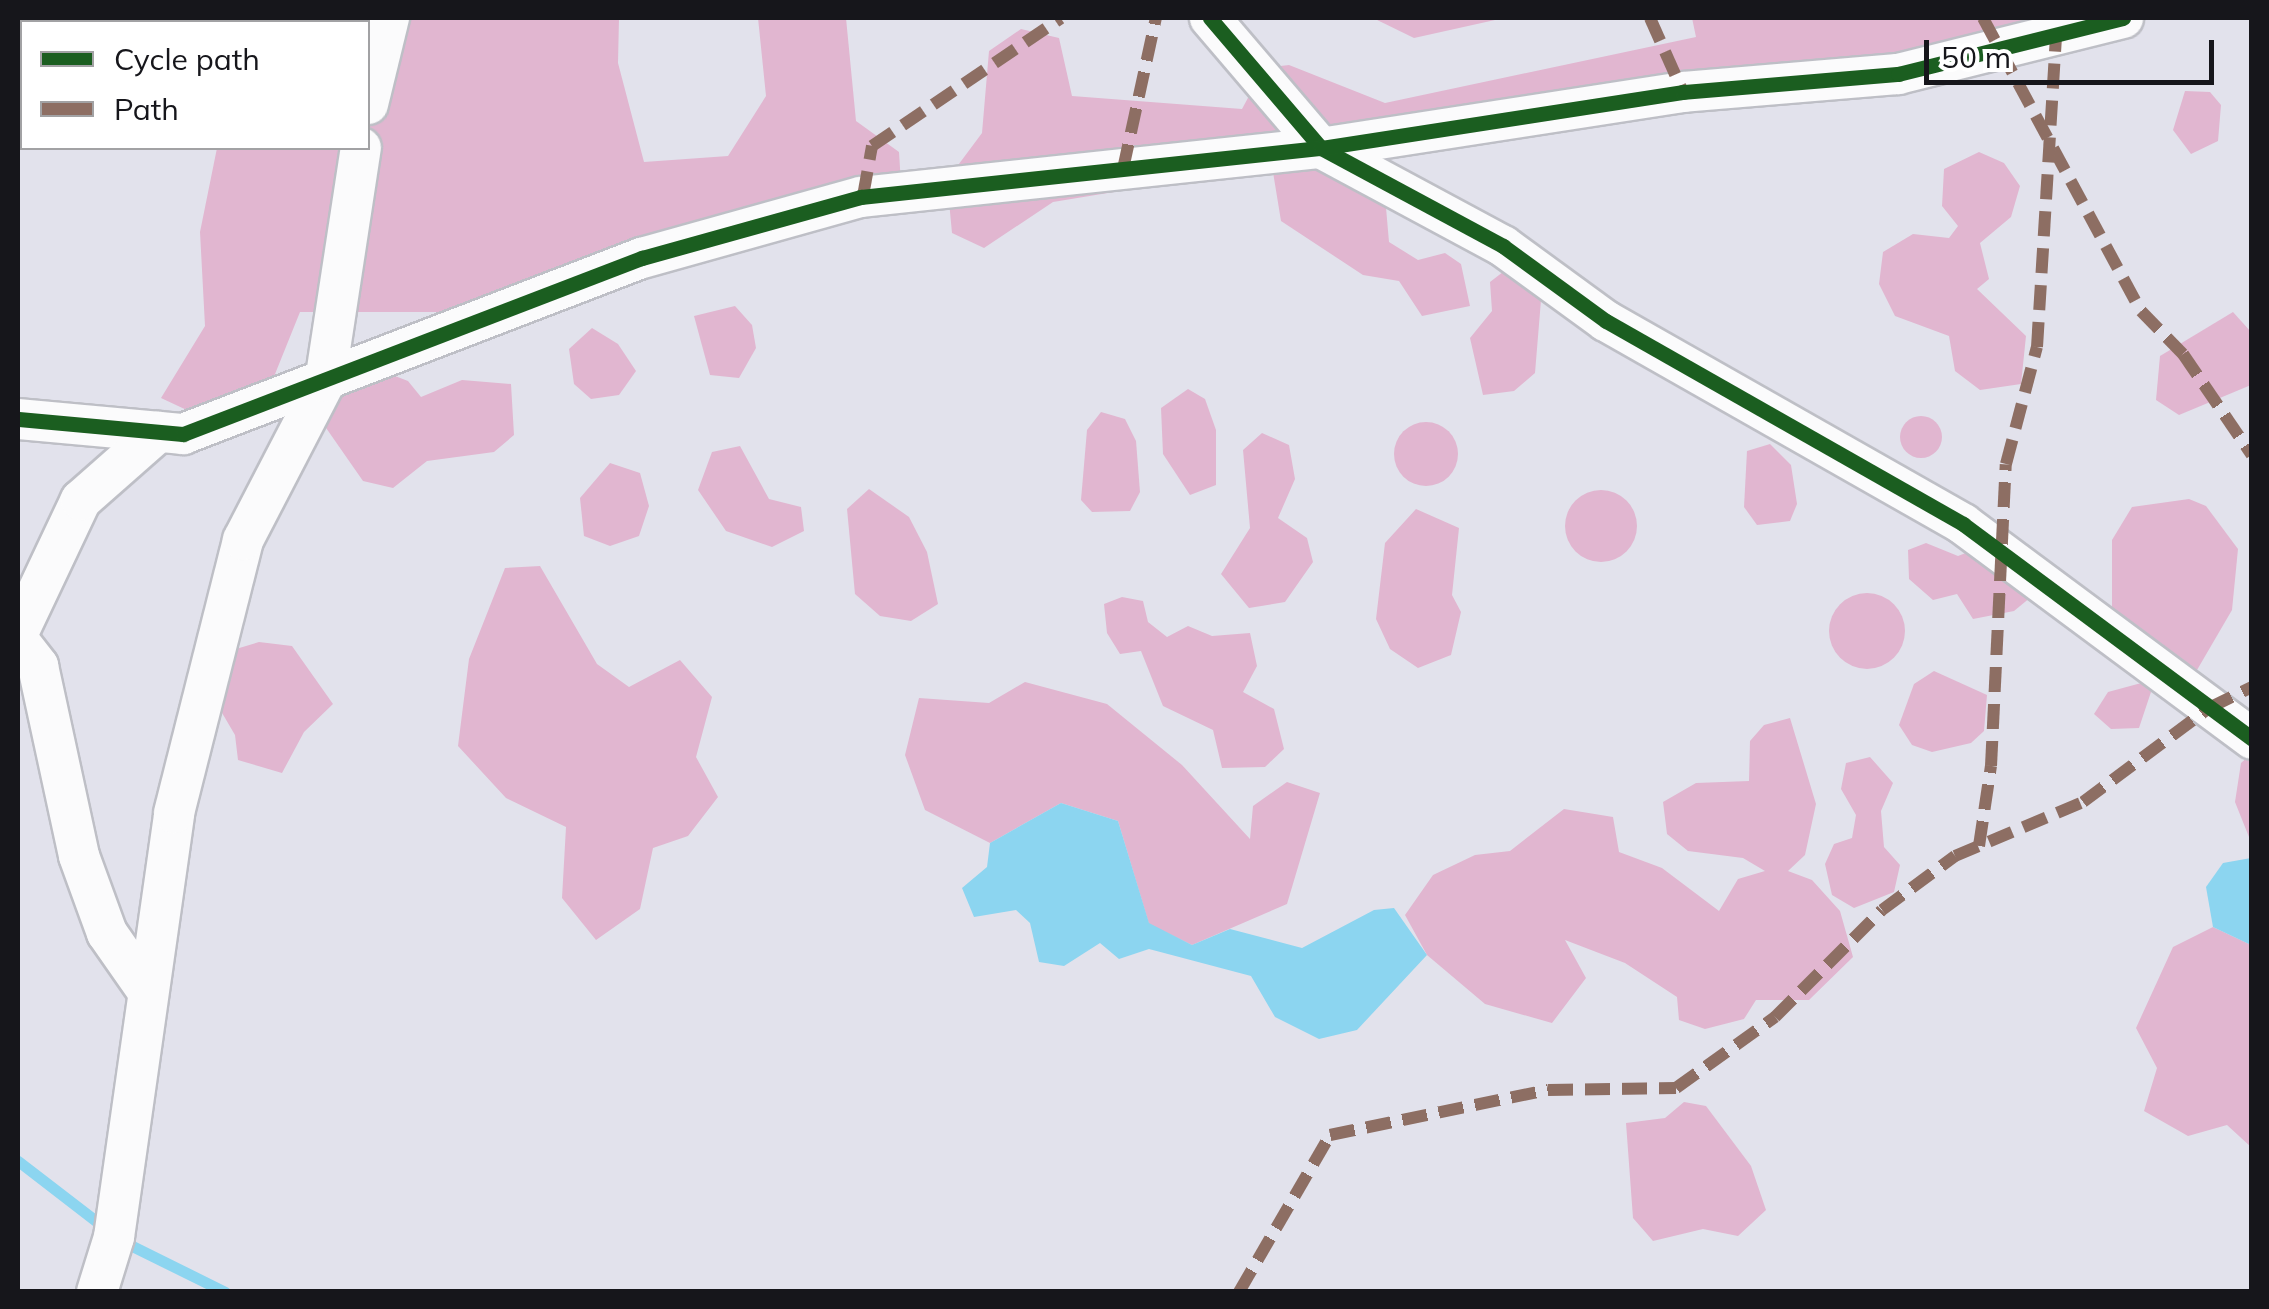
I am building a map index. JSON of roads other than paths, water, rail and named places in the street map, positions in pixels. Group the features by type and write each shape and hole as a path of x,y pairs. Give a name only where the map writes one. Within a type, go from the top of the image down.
{"street":[{"path":"370,96 389,18"},
{"path":"1210,18 1320,148 1503,246 1621,330 1964,524 2252,738"},
{"path":"18,419 183,434 642,258 861,197 1320,148 1683,92 1898,74 2123,18"},
{"path":"97,1292 114,1237 146,989 174,813 243,540 325,382 361,150"},
{"path":"146,989 107,932 79,856 38,666 18,636 81,500 158,432"}],"water":[{"path":"1061,803 1118,821 1149,923 1192,945 1230,929 1302,948 1374,910 1394,908 1427,955 1357,1030 1319,1039 1275,1017 1251,976 1149,949 1119,959 1100,943 1064,966 1039,962 1030,923 1016,910 974,917 962,888 987,867 990,843"},
{"path":"2252,858 2251,945 2213,927 2206,887 2223,863"}],"waterway":[{"path":"18,1161 105,1228"},
{"path":"120,1240 225,1292"}]}
